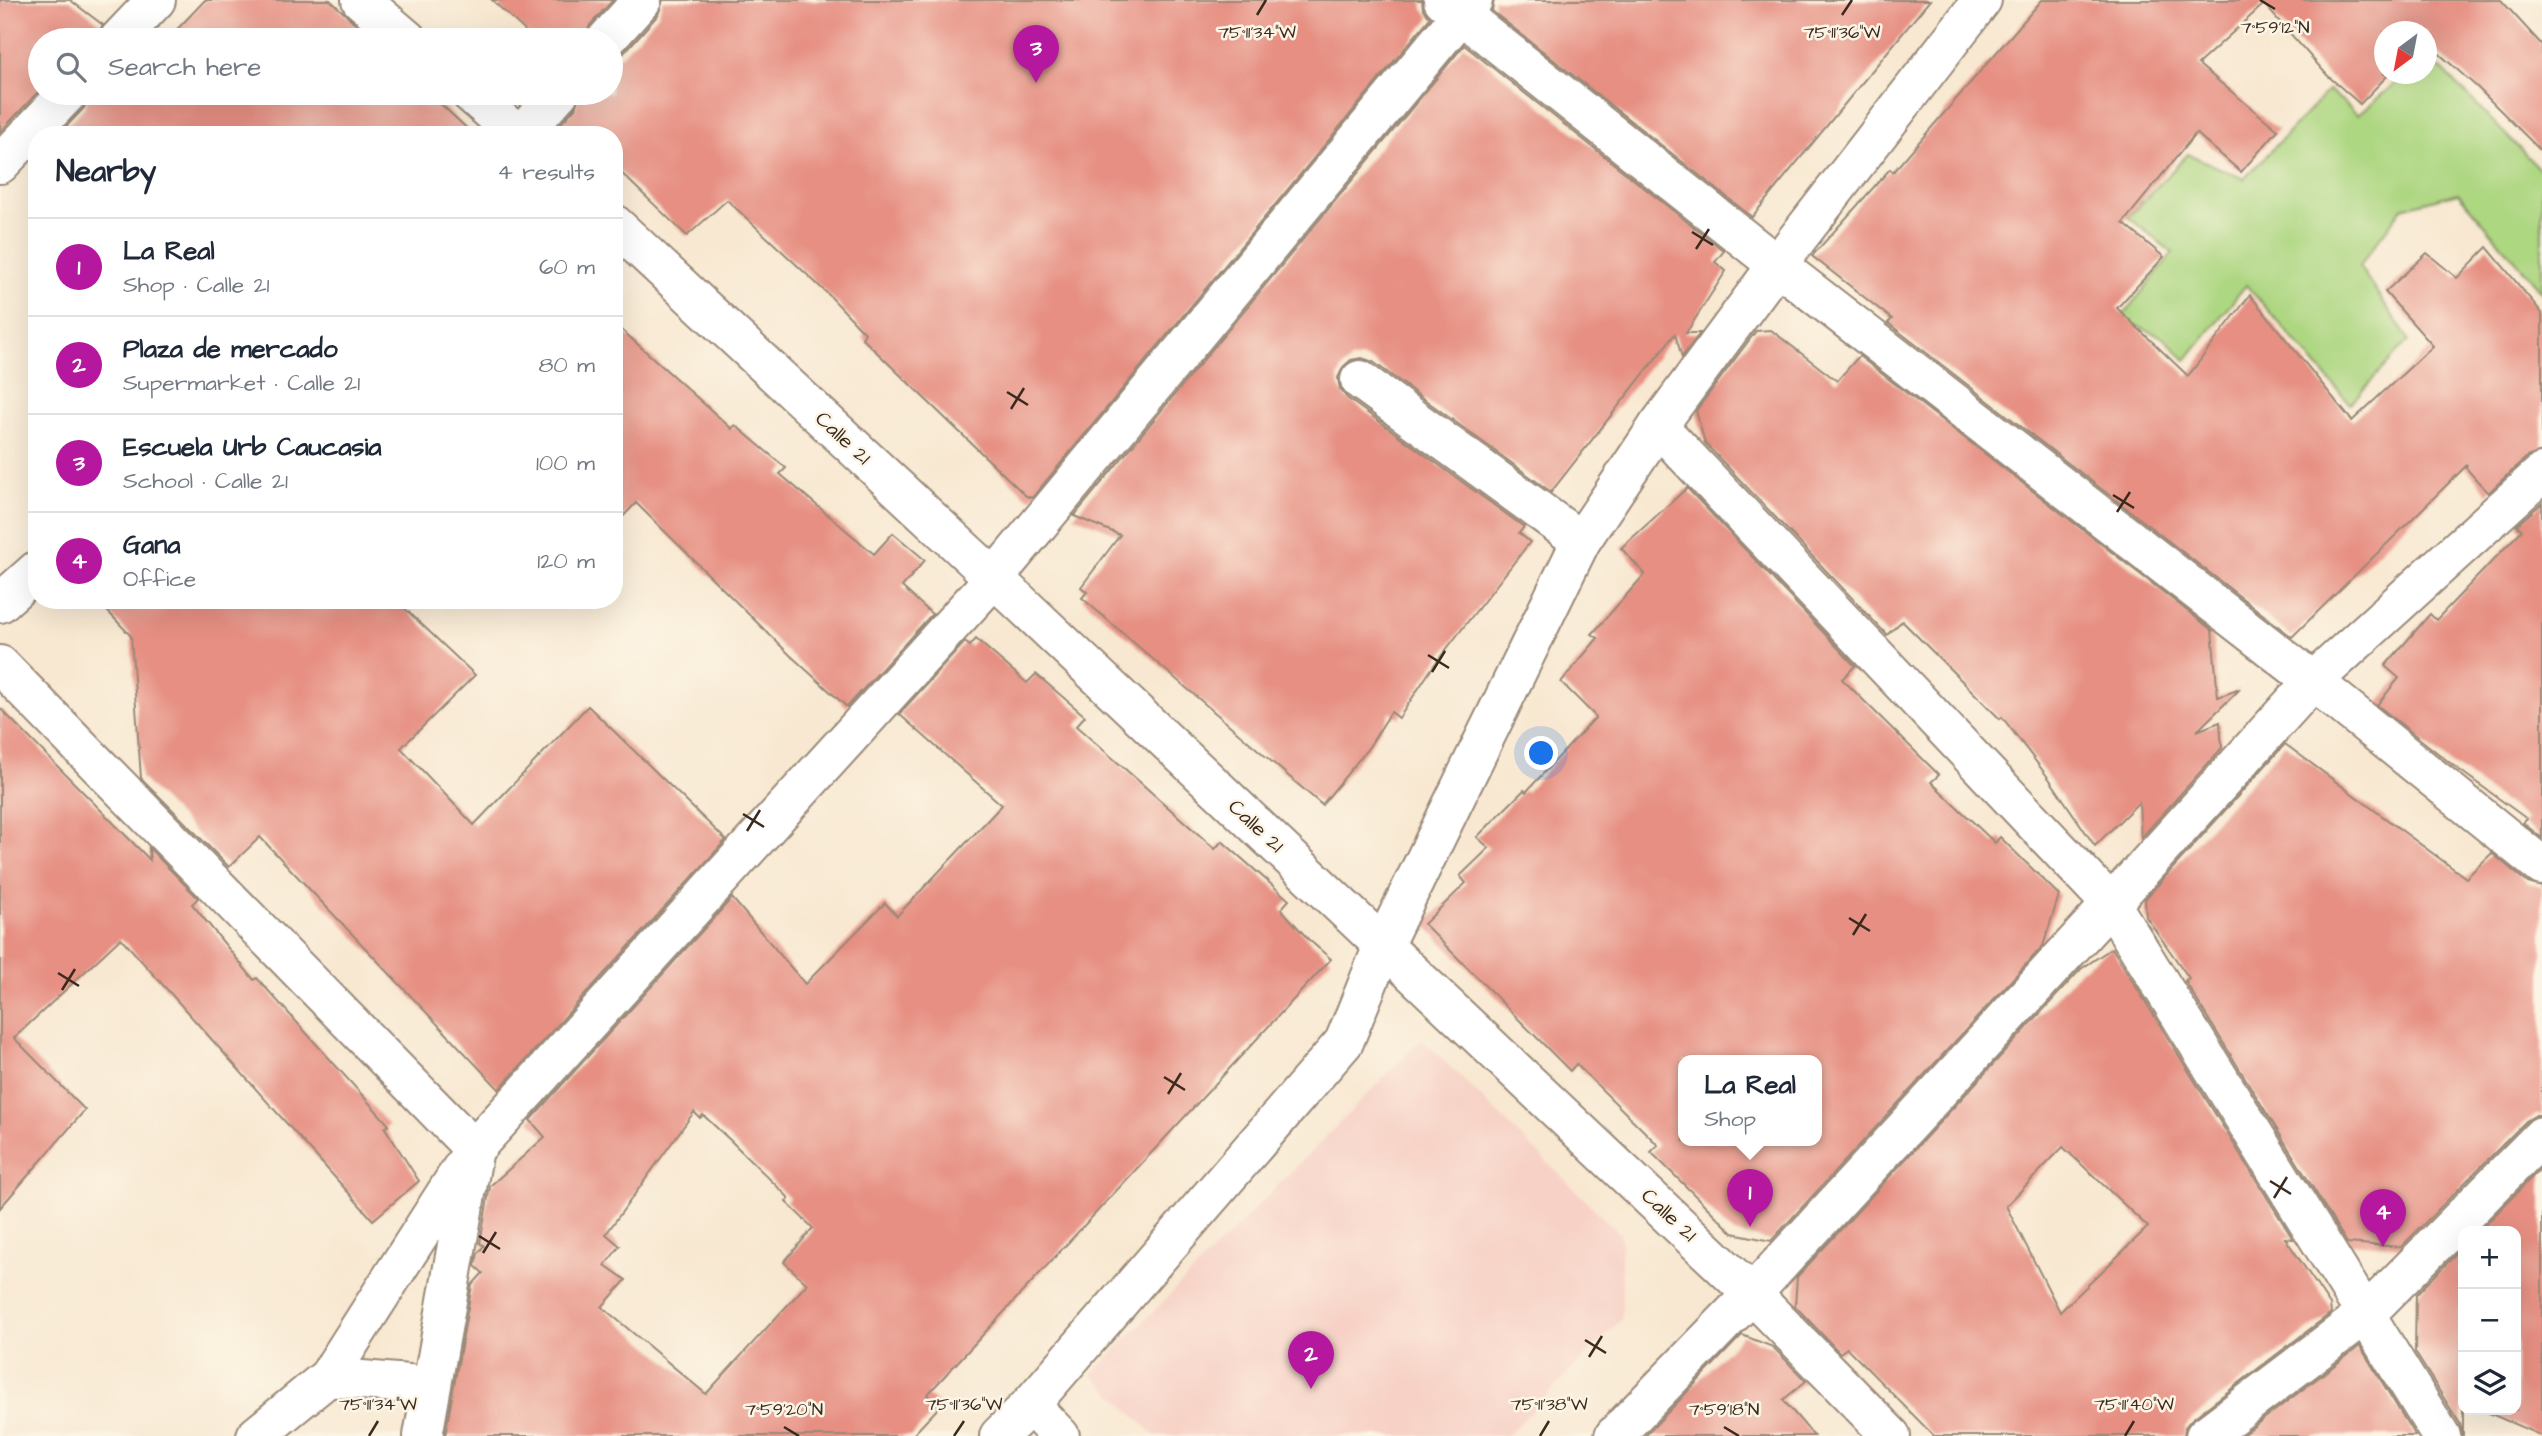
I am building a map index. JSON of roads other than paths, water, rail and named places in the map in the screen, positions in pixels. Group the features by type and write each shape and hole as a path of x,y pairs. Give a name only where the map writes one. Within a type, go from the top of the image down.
{"street":[{"path":"129,28 156,0"},
{"path":"361,0 394,28"},
{"path":"617,28 642,0"},
{"path":"999,1436 1030,1405 1344,1042 1383,946 1581,541 1658,426 1777,265 1982,0"},
{"path":"256,1436 328,1377 474,1149 994,578 1459,5 1777,265 2313,681 2542,866"},
{"path":"36,126 57,105"},
{"path":"484,105 509,126"},
{"path":"528,126 548,105"},
{"path":"0,164 28,135"},
{"name":"Calle 21","path":"623,232 994,578 1752,1294 1891,1436"},
{"path":"1360,380 1581,541"},
{"path":"1658,426 2111,904 2441,1436"},
{"path":"1614,1436 1752,1294 2313,681 2542,473"},
{"path":"0,603 28,578"},
{"path":"0,665 474,1149"},
{"path":"2205,1436 2365,1314 2542,1136"},
{"path":"423,1436 474,1149"},
{"path":"328,1377 431,1386"},
{"path":"1030,1405 1060,1436"}],"place":[{"name":"Escuela Urb Caucasia","path":"1036,83"},
{"name":"La Real","path":"1750,1227"},
{"name":"Gana","path":"2383,1247"},
{"name":"Plaza de mercado","path":"1311,1389"}]}
